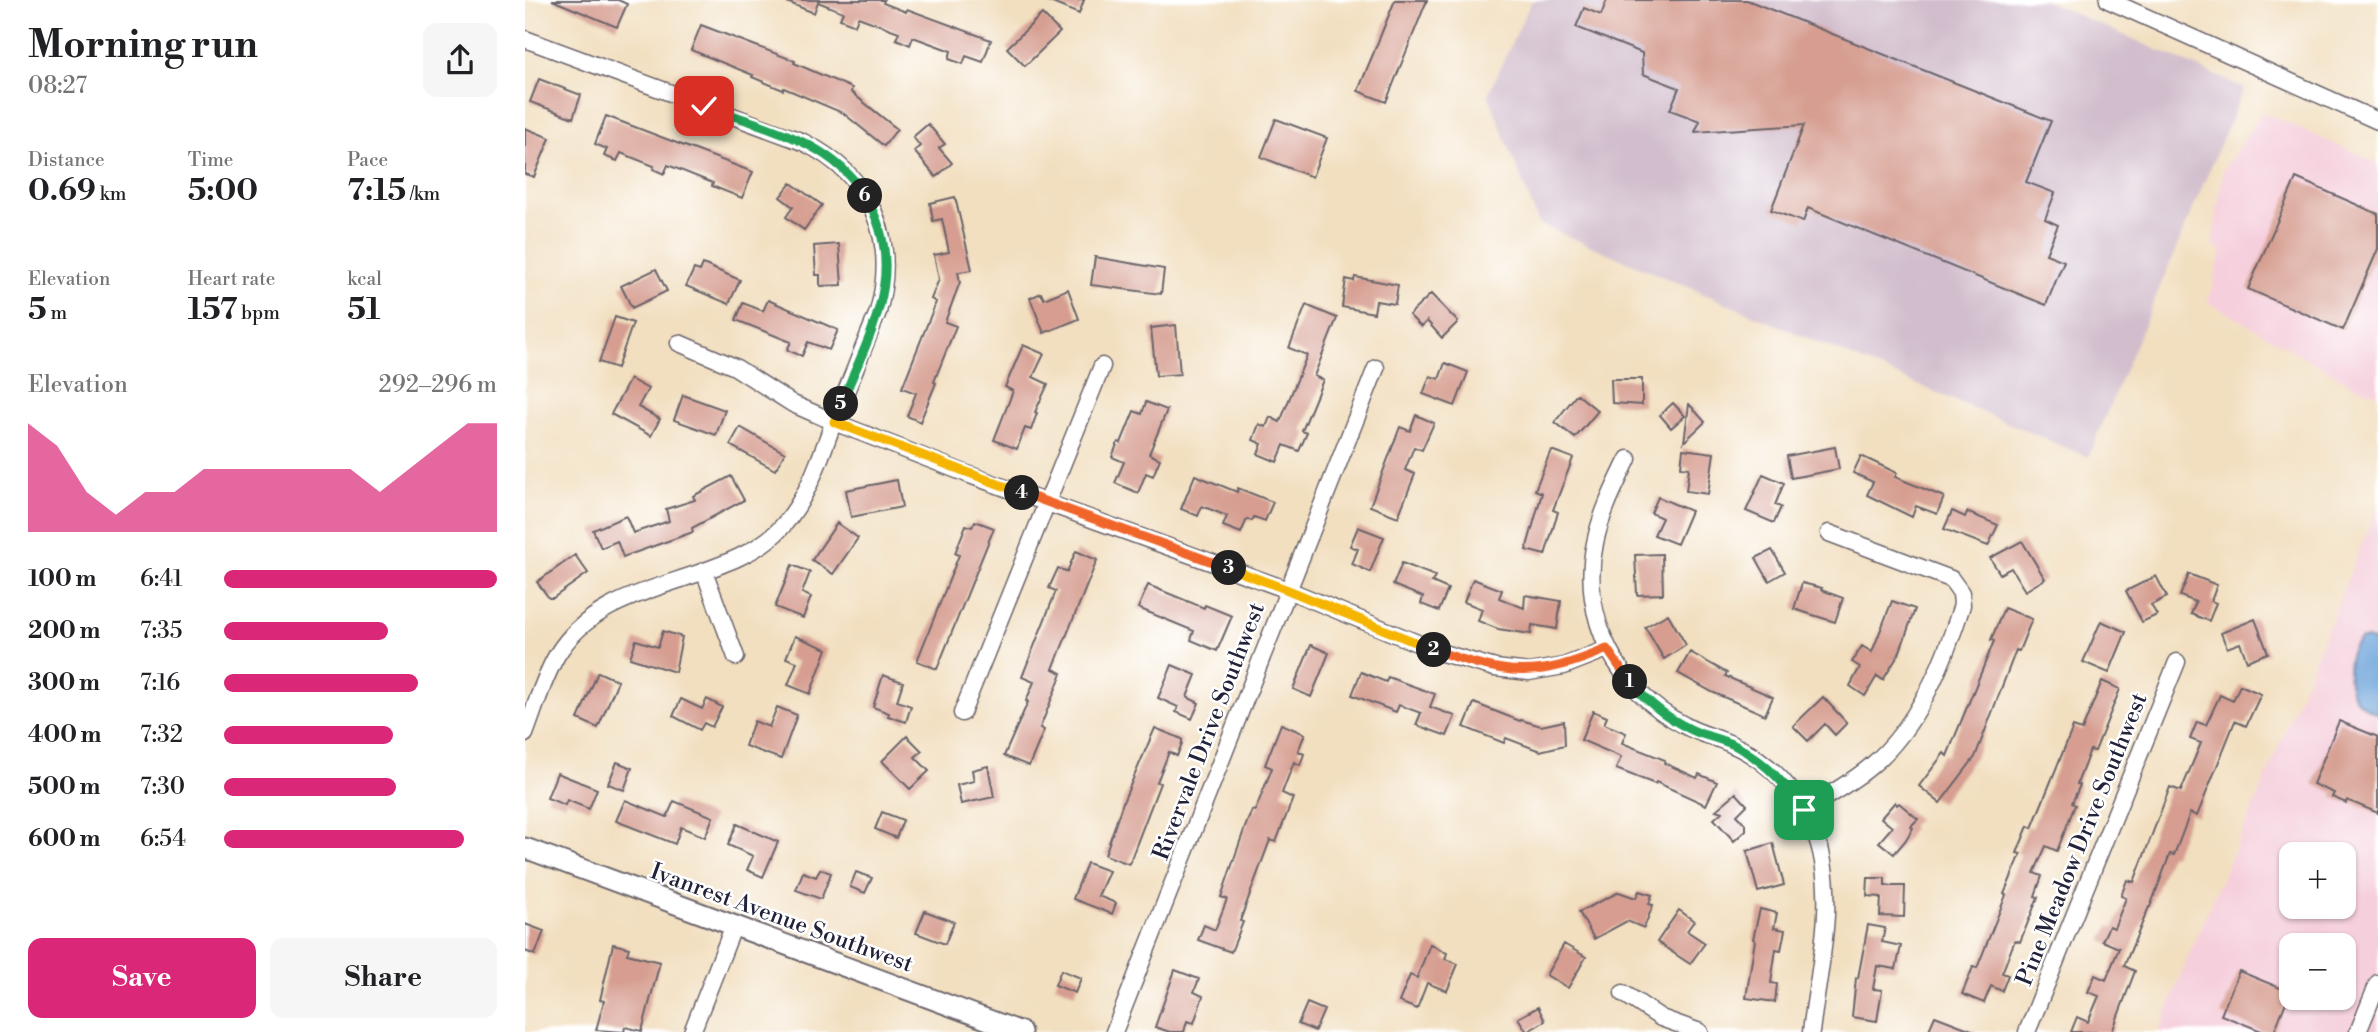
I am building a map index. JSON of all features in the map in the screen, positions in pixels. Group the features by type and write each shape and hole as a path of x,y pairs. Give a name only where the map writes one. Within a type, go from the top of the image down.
{"street":[{"path":"2108,0 2378,121"},
{"path":"525,39 803,142 836,162 855,181 870,204 885,244 885,284 878,312 809,485 787,521 769,539 750,552 622,599 582,624 557,654 525,734"},
{"path":"679,343 746,372 793,404 834,422 958,471 1288,590 1426,648 1495,668 1529,671 1554,669 1607,649"},
{"path":"963,713 1102,366"},
{"name":"Rivervale Drive Southwest","path":"1114,1032 1377,368"},
{"path":"1627,459 1605,509 1592,560 1594,608 1607,649 1629,680 1651,704 1681,724 1734,745 1755,757 1779,778 1804,810 1822,855 1827,886 1825,924 1811,1032"},
{"path":"1804,810 1872,766 1906,728 1927,693 1962,605 1961,593 1951,579 1829,533"},
{"path":"704,571 736,657"},
{"name":"Pine Meadow Drive Southwest","path":"2027,1032 2177,662"},
{"name":"Ivanrest Avenue Southwest","path":"525,848 1021,1032"},
{"path":"692,1032 734,925"},
{"path":"2358,1032 2378,983"},
{"path":"1623,993 1661,1018 1700,1032"}],"shaded area":[{"path":"1532,0 2044,0 2244,88 2088,457 1539,224 1488,94"},
{"path":"2262,112 2378,163 2378,395 2353,385 2208,302 2222,251 2212,245 2223,170"},
{"path":"2378,505 2378,1032 2159,1032 2195,939 2260,792"}],"water":[{"path":"2361,639 2378,643 2378,714 2357,701 2349,684 2349,658"}],"building":[{"path":"552,0 618,0 627,4 617,27"},
{"path":"782,0 884,0 883,3 906,12 907,9 991,40 983,62 966,56 963,64 949,59 951,51 913,37 910,45 896,39 899,32 858,17 855,25 840,19 843,12 818,2 814,13"},
{"path":"1045,0 1084,0 1079,14"},
{"path":"1395,0 1427,0 1386,102 1358,91"},
{"path":"1607,0 1747,0 2051,121 2026,182 2055,193 2045,219 2058,225 2046,254 2064,261 2046,305 1808,208 1803,222 1771,210 1804,125 1695,132 1700,121 1670,110 1679,88 1643,74 1642,53 1576,27 1584,8 1601,15"},
{"path":"1042,14 1060,32 1025,66 1007,48"},
{"path":"701,25 795,61 794,63 852,88 851,92 897,129 884,146 843,113 691,50"},
{"path":"539,79 581,95 573,118 530,102"},
{"path":"606,116 753,172 742,198 668,165 664,174 653,169 654,166 621,153 617,161 604,156 607,149 595,144"},
{"path":"1276,119 1327,138 1312,177 1261,157"},
{"path":"928,124 945,144 939,148 952,163 936,177 914,151 920,146 913,137"},
{"path":"525,128 550,138 534,177 525,174"},
{"path":"2296,178 2378,214 2378,249 2343,330 2248,289"},
{"path":"791,183 822,205 804,230 786,217 793,207 780,197"},
{"path":"955,197 972,270 958,272 960,282 945,322 956,326 920,422 907,416 916,393 902,388 936,302 931,299 939,279 934,255 949,252 942,219 933,221 930,203"},
{"path":"839,244 842,285 820,286 820,275 816,275 814,246"},
{"path":"1095,257 1164,269 1161,294 1091,285"},
{"path":"703,264 740,280 729,304 686,286 694,269 700,271"},
{"path":"656,269 667,291 632,308 621,286"},
{"path":"1355,277 1398,285 1395,304 1376,301 1374,313 1342,307 1346,279 1354,281"},
{"path":"1068,289 1079,319 1044,333 1030,298 1041,293 1044,299"},
{"path":"1431,294 1458,322 1442,338 1427,321 1421,327 1409,315"},
{"path":"768,300 838,330 829,350 808,342 802,356 787,350 791,342 736,320 743,303 763,311"},
{"path":"1306,305 1337,318 1314,376 1323,380 1302,431 1307,433 1299,451 1284,445 1277,462 1258,454 1262,444 1253,440 1259,424 1266,427 1270,417 1280,422 1307,355 1289,348"},
{"path":"615,317 633,323 617,368 599,362"},
{"path":"1176,325 1180,374 1156,376 1151,328"},
{"path":"1023,345 1044,354 1033,377 1048,384 1035,412 1037,413 1031,430 1025,428 1017,449 994,440 1013,391 1005,387"},
{"path":"1445,363 1468,372 1455,406 1423,394 1430,376 1439,379"},
{"path":"630,379 648,389 638,407 660,419 651,436 611,414"},
{"path":"1611,379 1642,379 1642,405 1612,403"},
{"path":"1577,394 1598,411 1575,438 1555,422"},
{"path":"683,395 725,410 716,435 674,420"},
{"path":"1146,402 1167,410 1149,454 1160,459 1153,476 1146,473 1138,493 1115,483 1124,462 1112,457 1134,411 1142,414"},
{"path":"1673,403 1685,416 1671,428 1660,415"},
{"path":"1689,404 1705,422 1684,442"},
{"path":"1416,415 1434,423 1422,450 1414,447 1405,470 1415,474 1398,517 1370,506 1400,427 1410,431"},
{"path":"740,427 785,453 775,470 730,445"},
{"path":"1835,447 1839,469 1791,478 1787,456"},
{"path":"1683,449 1714,453 1708,494 1686,491 1689,468 1681,467"},
{"path":"1551,450 1573,458 1553,510 1558,512 1545,555 1526,550 1542,493 1535,490"},
{"path":"1861,456 1897,473 1895,477 1944,497 1937,514 1916,506 1912,517 1867,495 1873,482 1853,473"},
{"path":"1763,474 1784,483 1775,505 1781,507 1774,523 1746,511"},
{"path":"1195,475 1237,492 1238,488 1273,502 1265,521 1254,517 1252,521 1247,519 1241,533 1223,526 1227,516 1202,506 1198,516 1181,509"},
{"path":"731,476 744,500 692,528 693,532 623,557 617,541 601,548 593,530 626,516 633,533 669,521 666,509 695,500 693,496"},
{"path":"897,480 902,507 851,517 846,490"},
{"path":"1658,497 1691,511 1677,544 1654,535 1662,518 1651,513"},
{"path":"1952,511 1965,517 1967,512 1998,525 1988,546 1944,529"},
{"path":"975,521 994,528 937,669 917,661 959,555 955,553 966,525 972,527"},
{"path":"837,523 858,538 833,574 812,560"},
{"path":"1358,527 1384,537 1370,572 1352,564 1358,549 1350,546"},
{"path":"2022,541 2045,579 2025,591 2011,568 2000,574 1990,558"},
{"path":"1772,550 1785,572 1769,581 1756,558"},
{"path":"1076,551 1097,560 1053,669 1062,673 1040,728 1044,730 1029,766 1004,756 1034,682 1022,677 1056,591 1049,588 1058,568 1067,572"},
{"path":"1662,554 1663,594 1637,595 1635,555"},
{"path":"575,555 588,573 553,598 549,598 537,582"},
{"path":"1402,563 1435,576 1432,582 1448,589 1439,611 1421,604 1423,597 1393,585"},
{"path":"792,565 810,572 802,593 811,597 803,618 775,607"},
{"path":"2189,574 2217,585 2211,601 2216,603 2209,621 2191,614 2196,602 2180,596"},
{"path":"2156,576 2167,597 2151,605 2157,615 2142,622 2126,591"},
{"path":"1473,579 1502,590 1499,598 1524,608 1525,595 1561,601 1557,629 1532,625 1531,634 1498,629 1478,621 1482,609 1464,602"},
{"path":"1802,583 1822,588 1821,590 1843,598 1835,622 1794,609"},
{"path":"1148,585 1204,608 1205,605 1232,616 1217,651 1191,640 1194,631 1138,608"},
{"path":"1892,601 1915,609 1899,654 1883,680 1877,676 1865,696 1850,686 1860,667 1852,662 1862,646 1872,652"},
{"path":"2004,608 2032,619 2019,651 2016,650 1975,757 1940,803 1919,786 1944,753 1947,756 1994,641 1991,640"},
{"path":"1668,614 1686,645 1664,659 1645,627"},
{"path":"2255,619 2268,653 2247,661 2240,643 2227,648 2221,633"},
{"path":"2101,621 2126,632 2109,673 2083,662"},
{"path":"663,631 682,637 675,672 630,658 636,640 658,647"},
{"path":"795,636 827,649 810,694 788,685 797,662 786,658"},
{"path":"1311,645 1329,653 1311,697 1293,689"},
{"path":"1690,652 1727,673 1725,676 1773,697 1765,715 1712,692 1678,673"},
{"path":"1172,665 1196,675 1187,697 1199,703 1192,719 1176,712 1178,707 1158,698"},
{"path":"598,672 618,681 598,728 578,719"},
{"path":"1361,672 1386,682 1388,677 1435,694 1430,707 1455,716 1447,736 1416,725 1421,713 1399,705 1396,712 1352,695"},
{"path":"883,675 903,682 897,701 911,706 906,722 873,707"},
{"path":"2102,681 2120,689 2095,751 2090,750 2077,784 2080,785 2072,803 2075,805 2057,851 2046,846 2034,873 2042,876 2035,896 2038,897 2020,942 2015,940 2002,973 2008,975 2002,991 1991,986 1984,1003 1962,994 1973,967 1977,968 2006,895 2004,894 2021,854 2017,853 2028,826 2032,828 2073,727 2082,730"},
{"path":"2240,685 2261,694 2246,726 2235,721 2197,816 2190,813 2174,855 2170,854 2124,966 2135,971 2112,1032 2071,1032 2077,1017 2088,1022 2099,996 2088,992 2095,975 2106,980 2119,948 2102,941 2109,926 2114,928 2126,898 2121,896 2127,880 2134,882 2170,787 2181,791 2201,743 2190,739 2197,722 2206,725 2220,695 2233,701"},
{"path":"1823,697 1847,723 1835,735 1825,724 1808,741 1793,726"},
{"path":"681,699 702,709 707,699 722,707 712,727 704,723 700,730 673,716"},
{"path":"1474,703 1541,726 1564,721 1565,745 1540,751 1506,738 1504,743 1464,727"},
{"path":"777,707 797,715 781,759 745,746 754,721 769,727"},
{"path":"1593,711 1607,717 1604,724 1626,733 1622,743 1665,760 1664,763 1697,778 1699,774 1717,782 1706,805 1656,782 1655,784 1616,769 1621,757 1581,740"},
{"path":"2339,721 2378,737 2378,813 2332,797 2334,793 2313,784"},
{"path":"1281,724 1305,734 1298,751 1304,754 1300,765 1294,762 1282,793 1293,798 1276,842 1270,840 1231,952 1198,940 1204,925 1215,930 1227,899 1221,897 1244,830 1252,810 1255,811 1272,768 1265,765"},
{"path":"1155,728 1182,739 1182,743 1177,756 1169,752 1129,864 1105,855 1123,802"},
{"path":"907,736 922,751 915,757 929,771 910,789 882,761"},
{"path":"617,762 632,768 624,790 608,784"},
{"path":"988,766 994,797 961,804 957,785 974,781 972,770"},
{"path":"557,773 597,789 589,809 567,800 565,805 547,798"},
{"path":"1736,793 1747,805 1737,815 1746,825 1746,830 1734,841 1714,819 1722,812 1716,810"},
{"path":"625,800 667,817 674,801 713,817 705,837 681,827 675,844 616,821"},
{"path":"1895,802 1918,819 1894,854 1879,842 1892,827 1881,818"},
{"path":"882,812 903,820 896,838 875,829"},
{"path":"737,824 778,842 763,877 747,870 753,856 728,845"},
{"path":"1773,843 1784,885 1758,892 1747,851"},
{"path":"1087,863 1109,871 1098,896 1116,903 1112,914 1073,899"},
{"path":"820,869 831,873 821,899 796,890 803,872 816,877"},
{"path":"856,872 872,878 865,893 850,887"},
{"path":"1868,878 1885,878 1885,886 1905,886 1904,917 1880,916 1881,897 1867,896"},
{"path":"1639,891 1652,895 1649,904 1653,905 1644,928 1627,921 1594,939 1579,912 1619,892 1636,898"},
{"path":"1760,909 1777,913 1774,928 1785,930 1781,950 1776,949 1771,983 1777,984 1775,1002 1746,998 1755,940 1753,939"},
{"path":"1679,910 1694,921 1687,931 1705,943 1690,964 1657,942"},
{"path":"925,911 954,922 945,944 916,933"},
{"path":"525,924 544,931 535,955 525,951"},
{"path":"1868,925 1885,928 1882,942 1901,946 1896,969 1877,966 1873,989 1882,990 1877,1021 1852,1017 1856,978"},
{"path":"613,944 629,948 627,954 660,962 642,1031 625,1027 624,1032 596,1030 604,1001 600,1000"},
{"path":"1430,944 1447,953 1445,959 1458,964 1447,991 1427,983 1417,1009 1399,1002 1410,975 1417,978"},
{"path":"1564,944 1586,957 1568,988 1546,975"},
{"path":"1061,970 1081,978 1075,993 1055,985"},
{"path":"1175,970 1199,979 1194,992 1203,996 1194,1023 1187,1021 1184,1032 1170,1032 1155,1027"},
{"path":"2239,971 2279,987 2279,1010 2283,1010 2274,1032 2264,1032 2221,1015"},
{"path":"1307,1003 1324,1010 1315,1031 1298,1024"},
{"path":"1538,1007 1545,1021 1527,1032 1518,1018"},
{"path":"1935,1016 1974,1031 1974,1032 1928,1032"}],"route":[{"path":"704,106 803,142 825,154 855,181 879,223 885,244 885,284 878,312 834,422 967,474 1288,590 1426,648 1483,665 1504,670 1539,671 1577,662 1607,649 1619,668 1651,704 1681,724 1734,745 1755,757 1779,778 1804,810"}]}
